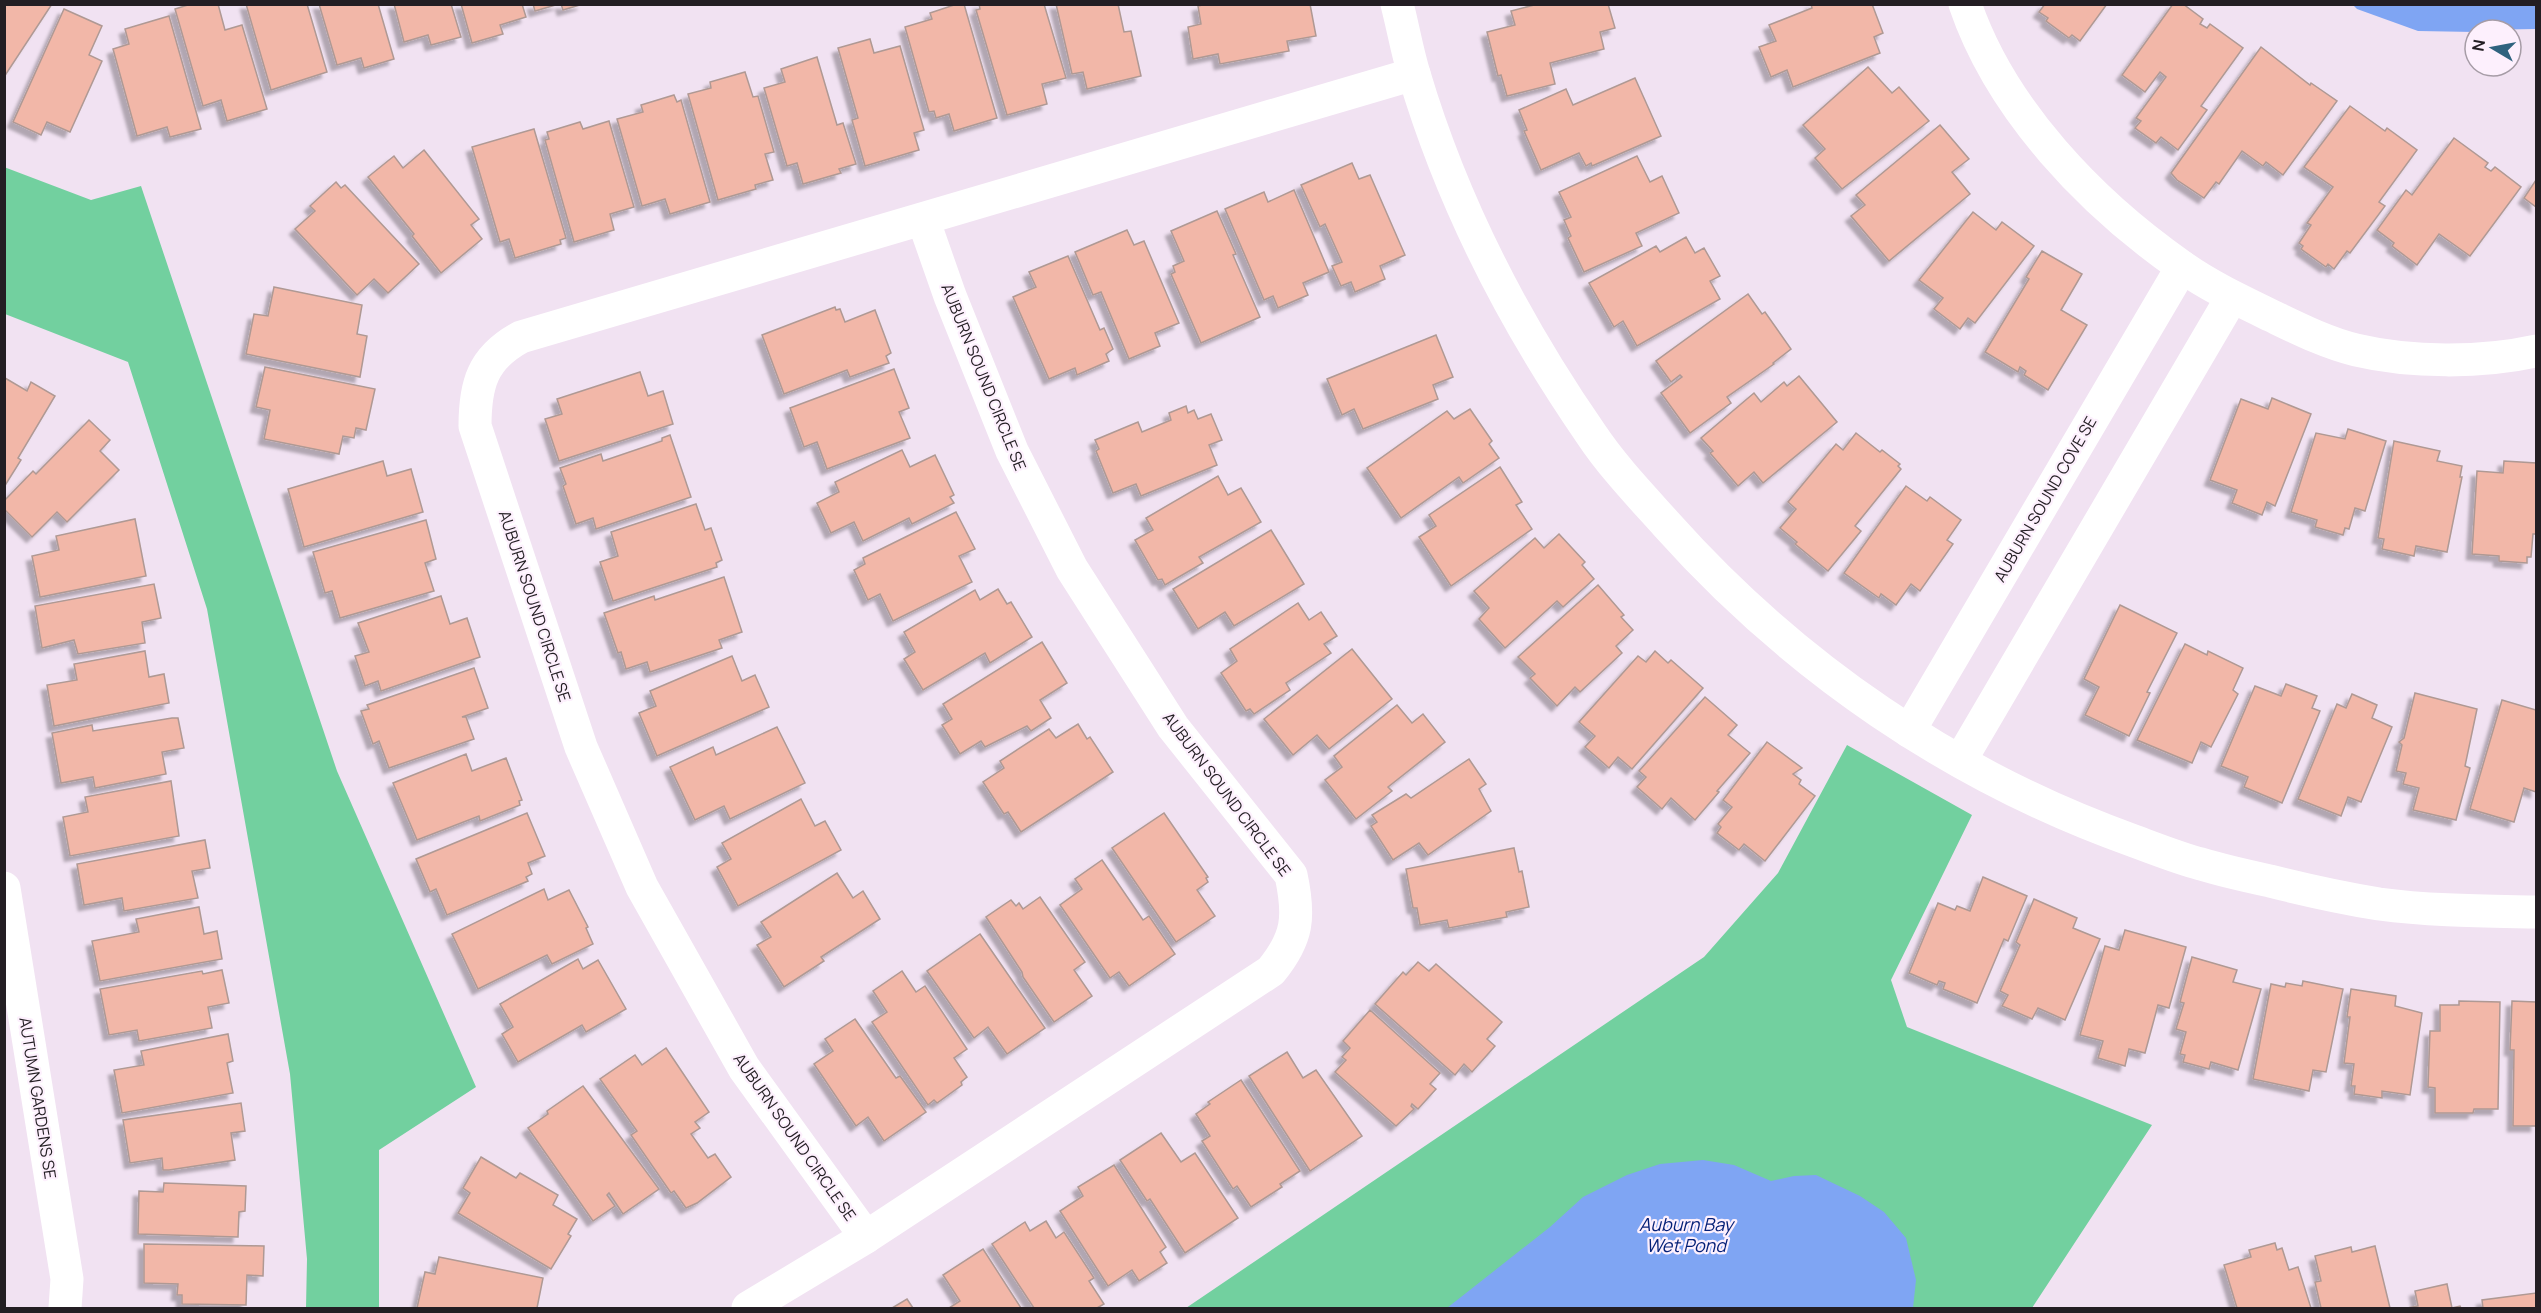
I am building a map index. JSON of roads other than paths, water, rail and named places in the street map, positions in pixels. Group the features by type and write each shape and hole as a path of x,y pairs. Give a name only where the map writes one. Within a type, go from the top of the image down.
{"street":[{"path":"1397,4 1414,74 1436,137 1492,271 1531,342 1593,437 1642,497 1700,562 1767,625 1819,669 1909,731 2016,792 2087,824 2199,864 2379,904 2465,911 2536,912"},
{"path":"1965,4 1973,29 1998,75 2031,123 2073,176 2128,226 2182,267 2232,297 2307,333 2356,350 2408,357 2456,359 2516,356 2536,351"},
{"name":"AUBURN SOUND CIRCLE SE","path":"866,1237 744,1068 642,887 578,736 475,426 475,396 483,373 498,353 521,337 1414,74"},
{"name":"AUBURN SOUND CIRCLE SE","path":"748,1308 866,1237 1270,971 1287,951 1295,925 1296,896 1291,875 1173,727 1072,569 1012,451 950,296 923,219"},
{"name":"AUBURN SOUND COVE SE","path":"1909,731 2182,267"},
{"path":"1960,761 2232,297"},
{"name":"AUTUMN GARDENS SE","path":"4,888 67,1279 65,1308"}],"water":[{"path":"2353,5 2536,5 2536,29 2523,29 2523,18 2463,18 2463,32 2418,31 2357,9"},
{"name":"Auburn Bay Wet Pond","path":"1703,1160 1734,1165 1771,1181 1794,1176 1816,1175 1860,1196 1884,1212 1906,1238 1916,1280 1913,1308 1447,1308 1550,1227 1583,1197 1627,1175 1660,1164"}]}
